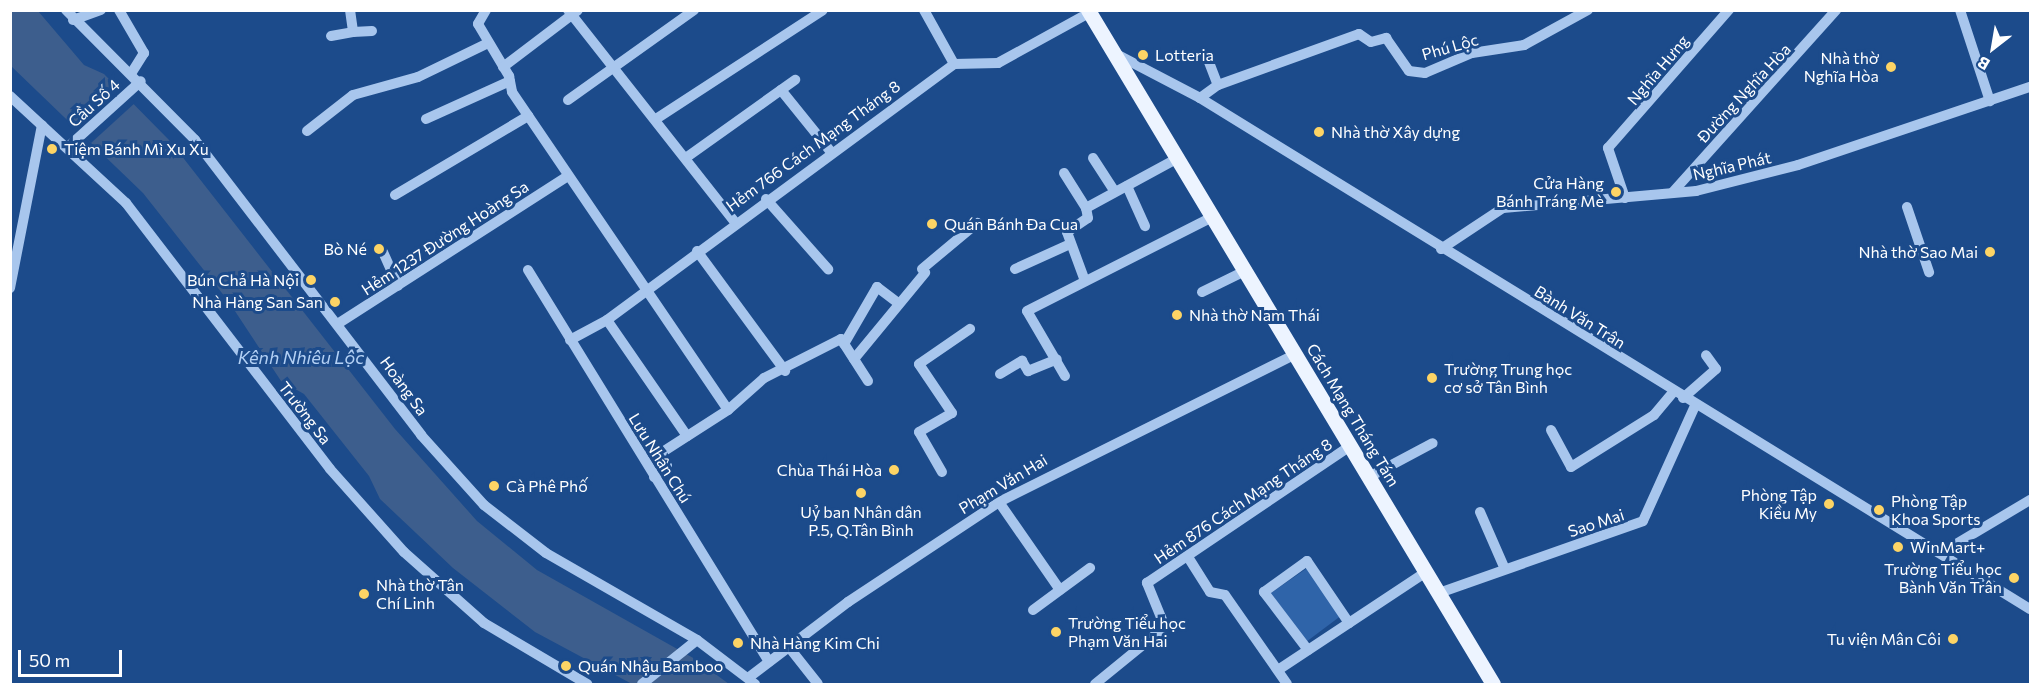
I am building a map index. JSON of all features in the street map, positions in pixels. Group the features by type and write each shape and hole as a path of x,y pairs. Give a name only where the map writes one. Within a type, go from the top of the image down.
{"main road":[{"name":"Cách Mạng Tháng Tám","path":"1088,12 1247,270 1494,684"}],"street":[{"path":"69,15 101,10"},
{"path":"119,10 144,53 132,72"},
{"path":"350,10 353,32"},
{"path":"486,10 478,24 528,116 728,410"},
{"path":"568,100 616,68 694,10"},
{"path":"656,119 823,10"},
{"path":"924,10 954,64 998,63 1088,12"},
{"name":"Phú Lộc","path":"1200,98 1218,85 1359,34 1371,42 1386,38 1409,71 1425,73 1472,53 1524,45 1588,10"},
{"name":"Nghĩa Hưng","path":"1625,198 1608,148 1729,10"},
{"name":"Đường Nghĩa Hòa","path":"1672,193 1836,10"},
{"path":"1959,10 1990,101"},
{"path":"503,67 572,12 687,157 734,221"},
{"name":"Hoàng Sa","path":"69,15 141,81 228,180 339,323 421,435 484,505 546,552 697,640 752,681"},
{"path":"331,36 372,31"},
{"path":"306,131 353,95 418,77 488,43"},
{"name":"Bành Văn Trân","path":"1112,52 1200,98 1695,406 2031,609"},
{"path":"1207,57 1218,85"},
{"name":"Hẻm 766 Cách Mạng Tháng 8","path":"570,340 607,320 734,221 954,64"},
{"path":"687,157 795,80"},
{"name":"Cầu Số 4","path":"68,147 141,81"},
{"path":"426,119 510,81"},
{"name":"Nghĩa Phát","path":"1441,249 1503,208 1672,193 1798,165 2031,87"},
{"path":"781,90 831,152"},
{"name":"Trường Sa","path":"11,97 68,147 126,203 330,469 404,552 484,623 587,684"},
{"path":"395,195 528,116"},
{"path":"10,288 42,125"},
{"path":"1093,158 1114,192"},
{"path":"1086,208 1178,158"},
{"path":"1064,173 1086,208 1088,218 1067,232 1085,281"},
{"name":"Hẻm 1237 Đường Hoàng Sa","path":"339,323 568,176"},
{"path":"1127,186 1145,226"},
{"path":"766,199 828,269"},
{"path":"1907,207 1929,272"},
{"path":"1065,376 1057,358 1027,311 1214,216"},
{"path":"854,360 923,271 977,223"},
{"path":"1015,269 1070,244"},
{"path":"697,251 786,371"},
{"path":"383,252 398,286"},
{"name":"Lưu Nhân Chú","path":"528,270 769,662"},
{"path":"1203,292 1247,270"},
{"path":"844,344 877,287 898,303"},
{"path":"607,320 687,436"},
{"path":"942,472 919,432 952,413 919,363 970,329"},
{"path":"654,477 667,466 661,453 728,410 764,378 786,371 841,339 868,381"},
{"name":"Phạm Văn Hai","path":"752,681 788,646 999,502 1296,354"},
{"path":"1683,398 1716,369 1706,355"},
{"path":"1000,374 1022,361 1028,370 1057,358"},
{"path":"1551,430 1571,467 1654,415 1673,392"},
{"name":"Sao Mai","path":"1439,593 1504,567 1631,529 1643,520 1695,406"},
{"path":"1369,477 1433,443"},
{"name":"Hẻm 876 Cách Mạng Tháng 8","path":"1095,684 1165,627 1148,583 1350,446"},
{"path":"1941,554 2031,500"},
{"path":"999,502 1060,590"},
{"path":"1480,512 1504,567"},
{"path":"1188,557 1210,592 1225,595 1278,670 1284,683"},
{"path":"1308,650 1264,592 1307,561 1349,623"},
{"path":"1033,610 1090,568"},
{"path":"1278,670 1426,572"},
{"path":"642,684 697,640"},
{"path":"788,646 818,684"}],"shaded area":[{"path":"1313,564 1346,612 1306,642 1271,593"}],"water":[{"name":"Kênh Nhiêu Lộc","path":"10,11 38,11 84,65 104,74 170,141 395,429 477,521 537,570 695,659 729,684 632,684 535,632 453,568 380,499 369,476 304,394 281,381 229,302 143,193 11,66"}],"pier":[{"path":"116,85 136,102 91,143 73,126"}],"place":[{"name":"Lotteria","path":"1143,55"},
{"name":"Nhà thờ Nghĩa Hòa","path":"1891,67"},
{"name":"Nhà thờ Xây dựng","path":"1319,132"},
{"name":"Tiệm Bánh Mì Xu Xu","path":"52,149"},
{"name":"Cửa Hàng Bánh Tráng Mè","path":"1616,192"},
{"name":"Quán Bánh Đa Cua","path":"932,224"},
{"name":"Bò Né","path":"379,249"},
{"name":"Nhà thờ Sao Mai","path":"1990,252"},
{"name":"Bún Chả Hà Nội","path":"311,280"},
{"name":"Nhà Hàng San San","path":"335,302"},
{"name":"Nhà thờ Nam Thái","path":"1177,315"},
{"name":"Trường Trung học cơ sở Tân Bình","path":"1432,378"},
{"name":"Chùa Thái Hòa","path":"894,470"},
{"name":"Cà Phê Phố","path":"494,486"},
{"name":"Uỷ ban Nhân dân P.5, Q.Tân Bình","path":"861,493"},
{"name":"Phòng Tập Kiều My","path":"1829,504"},
{"name":"Phòng Tập Khoa Sports","path":"1879,510"},
{"name":"WinMart+","path":"1898,547"},
{"name":"Trường Tiểu học Bành Văn Trân","path":"2014,578"},
{"name":"Nhà thờ Tân Chí Linh","path":"364,594"},
{"name":"Trường Tiểu học Phạm Văn Hai","path":"1056,632"},
{"name":"Tu viện Mân Côi","path":"1953,639"},
{"name":"Nhà Hàng Kim Chi","path":"738,643"},
{"name":"Quán Nhậu Bamboo","path":"566,666"}]}
